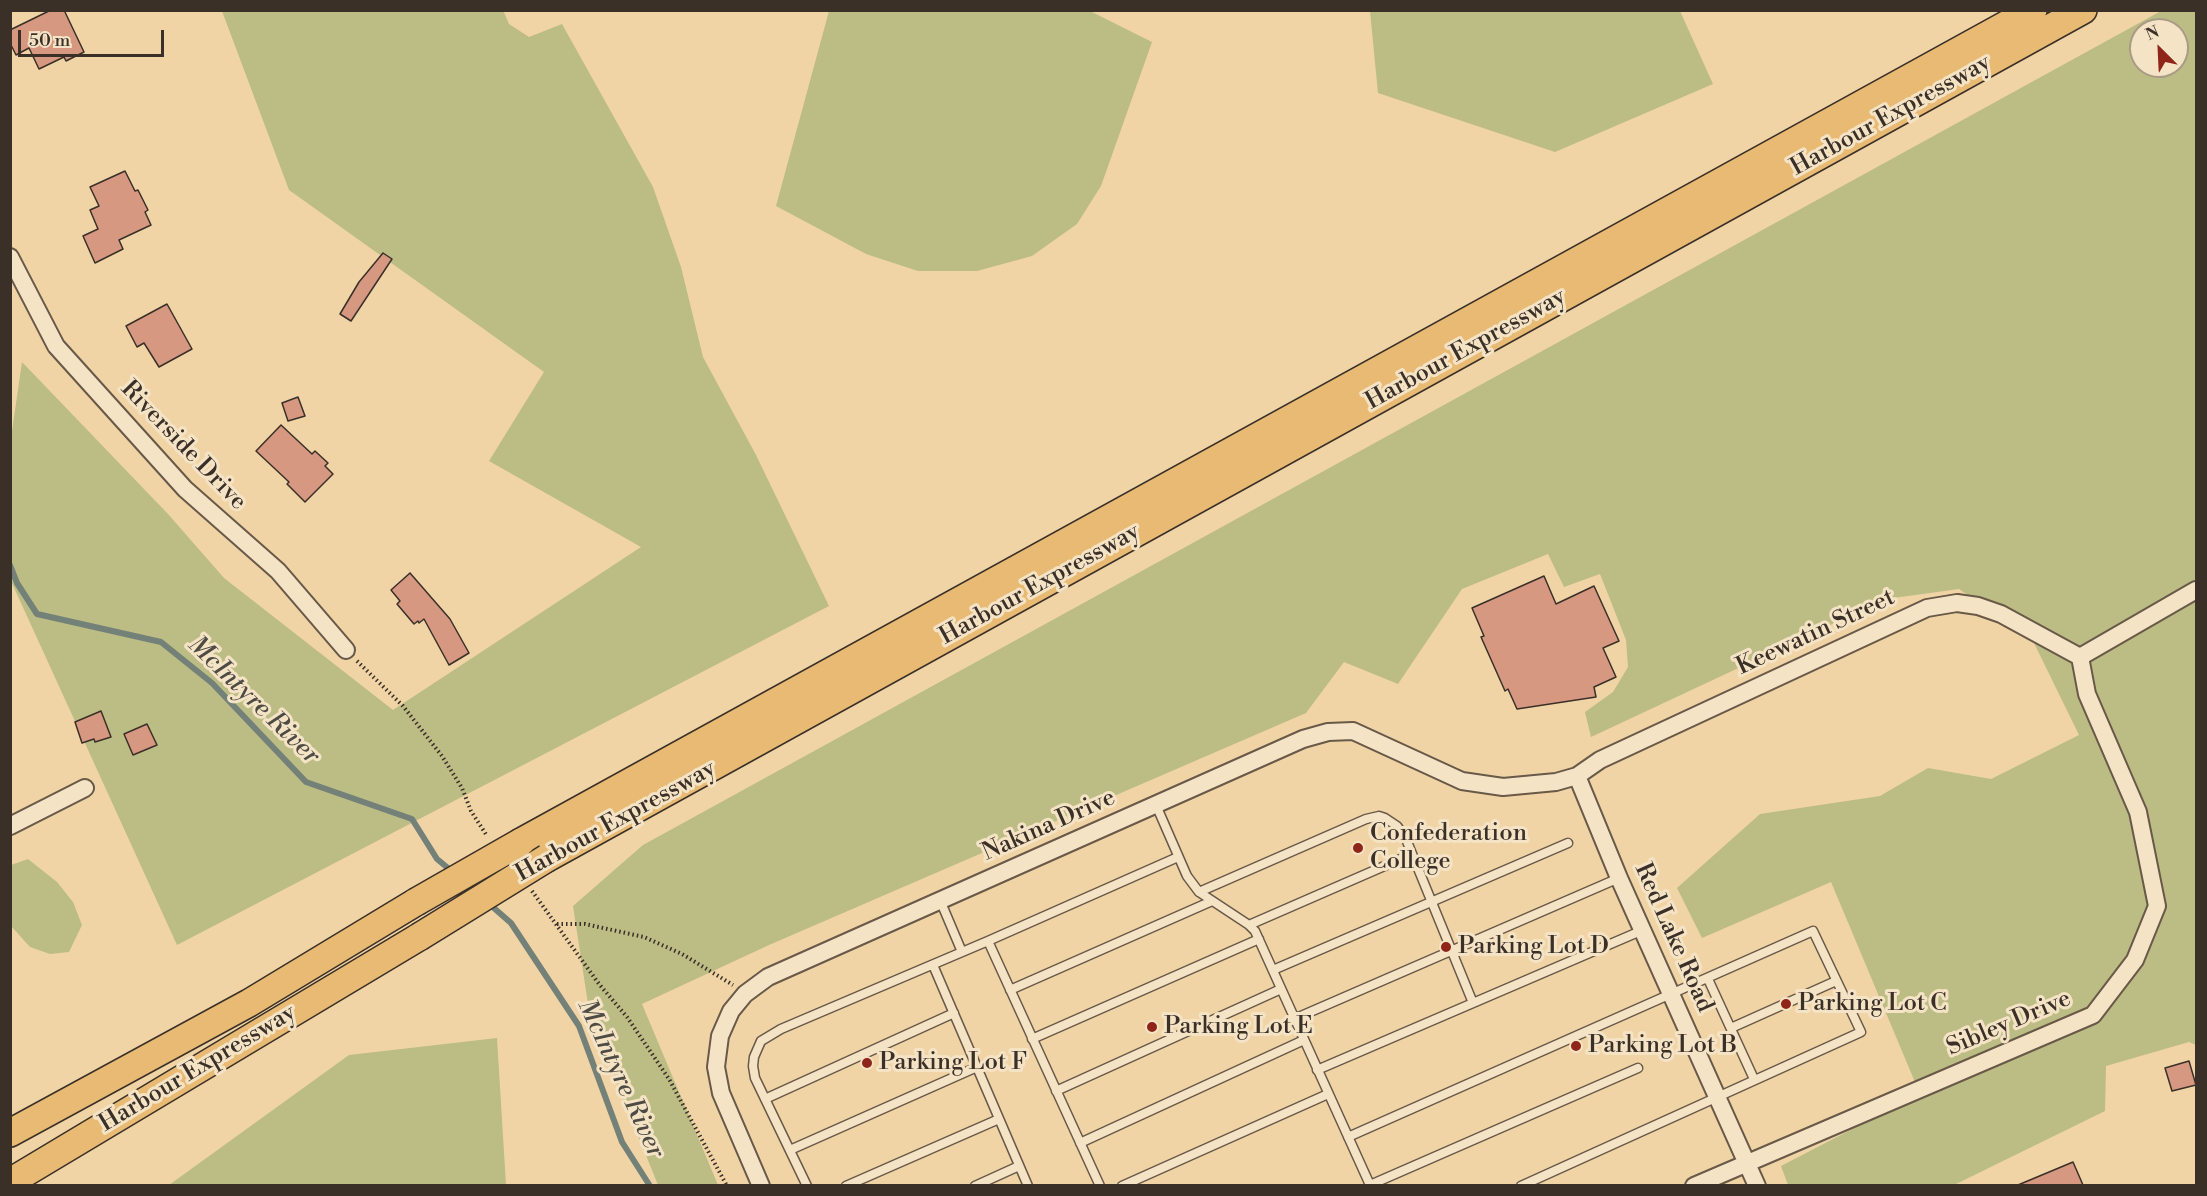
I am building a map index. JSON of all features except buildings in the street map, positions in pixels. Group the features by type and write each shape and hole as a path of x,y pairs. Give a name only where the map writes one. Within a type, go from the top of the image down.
{"main road":[{"name":"Harbour Expressway","path":"10,1133 249,1003 416,902 521,842 2033,10"},
{"name":"Harbour Expressway","path":"10,1182 547,858 2082,10"},
{"path":"27,1185 130,1110"}],"street":[{"name":"Riverside Drive","path":"10,257 56,346 185,489 278,571 346,650"},
{"path":"2080,657 2196,590"},
{"name":"Keewatin Street","path":"1577,776 1600,760 1927,608 1957,603 1978,606 2001,614 2080,657"},
{"name":"Sibley Drive","path":"1694,1185 2093,1015 2136,960 2157,906 2138,812 2087,694 2080,657"},
{"name":"Nakina Drive","path":"761,1185 721,1094 717,1067 720,1036 731,1011 745,994 768,977 1303,739 1328,732 1353,731 1462,781 1482,785 1503,787 1556,782 1577,776"},
{"name":"Red Lake Road","path":"1577,776 1619,878 1757,1185"},
{"path":"10,826 85,788"}],"lane":[{"path":"1156,805 1187,876 1199,892 1249,925 1258,939 1370,1185 1638,1068"},
{"path":"1199,892 1373,817 1385,818 1397,826 1406,839 1473,1003"},
{"path":"1272,970 1568,843"},
{"path":"1249,925 1412,854"},
{"path":"807,1185 755,1078 753,1066 756,1049 761,1041 769,1035 1178,857"},
{"path":"1294,1018 1619,878"},
{"path":"940,900 962,952"},
{"path":"1010,990 1212,901"},
{"path":"1317,1070 1643,930"},
{"path":"1348,1137 1813,931 1860,1032 1521,1185"},
{"path":"1032,1039 1258,939"},
{"path":"988,941 1100,1185"},
{"path":"933,965 1028,1185"},
{"path":"1708,979 1754,1079"},
{"path":"1731,1028 1836,981"},
{"path":"1056,1091 1281,989"},
{"path":"765,1099 954,1013"},
{"path":"1080,1143 1304,1040"},
{"path":"790,1150 977,1067"},
{"path":"1122,1185 1328,1094"},
{"path":"846,1185 999,1119"},
{"path":"975,1185 1019,1166"}],"path":[{"path":"346,650 403,706 442,756 462,788 471,811 488,837"},
{"path":"525,883 599,984 627,1017 669,1079 727,1185"},
{"path":"557,924 585,924 644,937 682,954 717,974 745,994"}],"green space":[{"path":"503,10 509,24 529,37 562,24 653,187 681,267 703,357 756,455 829,606 177,945 11,581 10,445 22,362 168,514 224,578 393,710 641,547 489,461 544,372 289,190 222,11"},
{"path":"829,11 1090,11 1152,42 1101,186 1077,224 1032,256 977,271 918,271 866,254 776,206"},
{"path":"1370,11 1680,11 1713,84 1555,152 1378,93"},
{"path":"2161,11 2196,11 2196,1045 2189,1042 2106,1066 2105,1111 1954,1185 1788,1185 1781,1166 1920,1094 1831,882 1702,938 1677,888 1760,814 1880,796 1928,768 1991,779 2079,735 2033,641 1959,589 1886,599 1591,737 1585,712 1613,692 1628,667 1626,640 1600,574 1564,587 1548,554 1462,589 1398,684 1344,662 1306,713 769,945 642,1004 718,1185 658,1185 590,1017 573,906 643,845 2129,29 2129,78 2189,78 2189,18 2148,18"},
{"path":"28,859 57,882 73,902 82,925 69,952 50,954 30,947 11,926 11,865"},
{"path":"497,1038 506,1185 169,1185 349,1055"}],"waterway":[{"name":"McIntyre River","path":"10,565 17,583 37,614 161,642 212,683 306,782 412,819 437,859 454,873"},
{"name":"McIntyre River","path":"487,902 511,923 579,1026 622,1142 650,1186"}],"place":[{"name":"Confederation College","path":"1358,848"},
{"name":"Parking Lot D","path":"1446,947"},
{"name":"Parking Lot C","path":"1786,1004"},
{"name":"Parking Lot E","path":"1152,1027"},
{"name":"Parking Lot B","path":"1576,1046"},
{"name":"Parking Lot F","path":"867,1063"}]}
